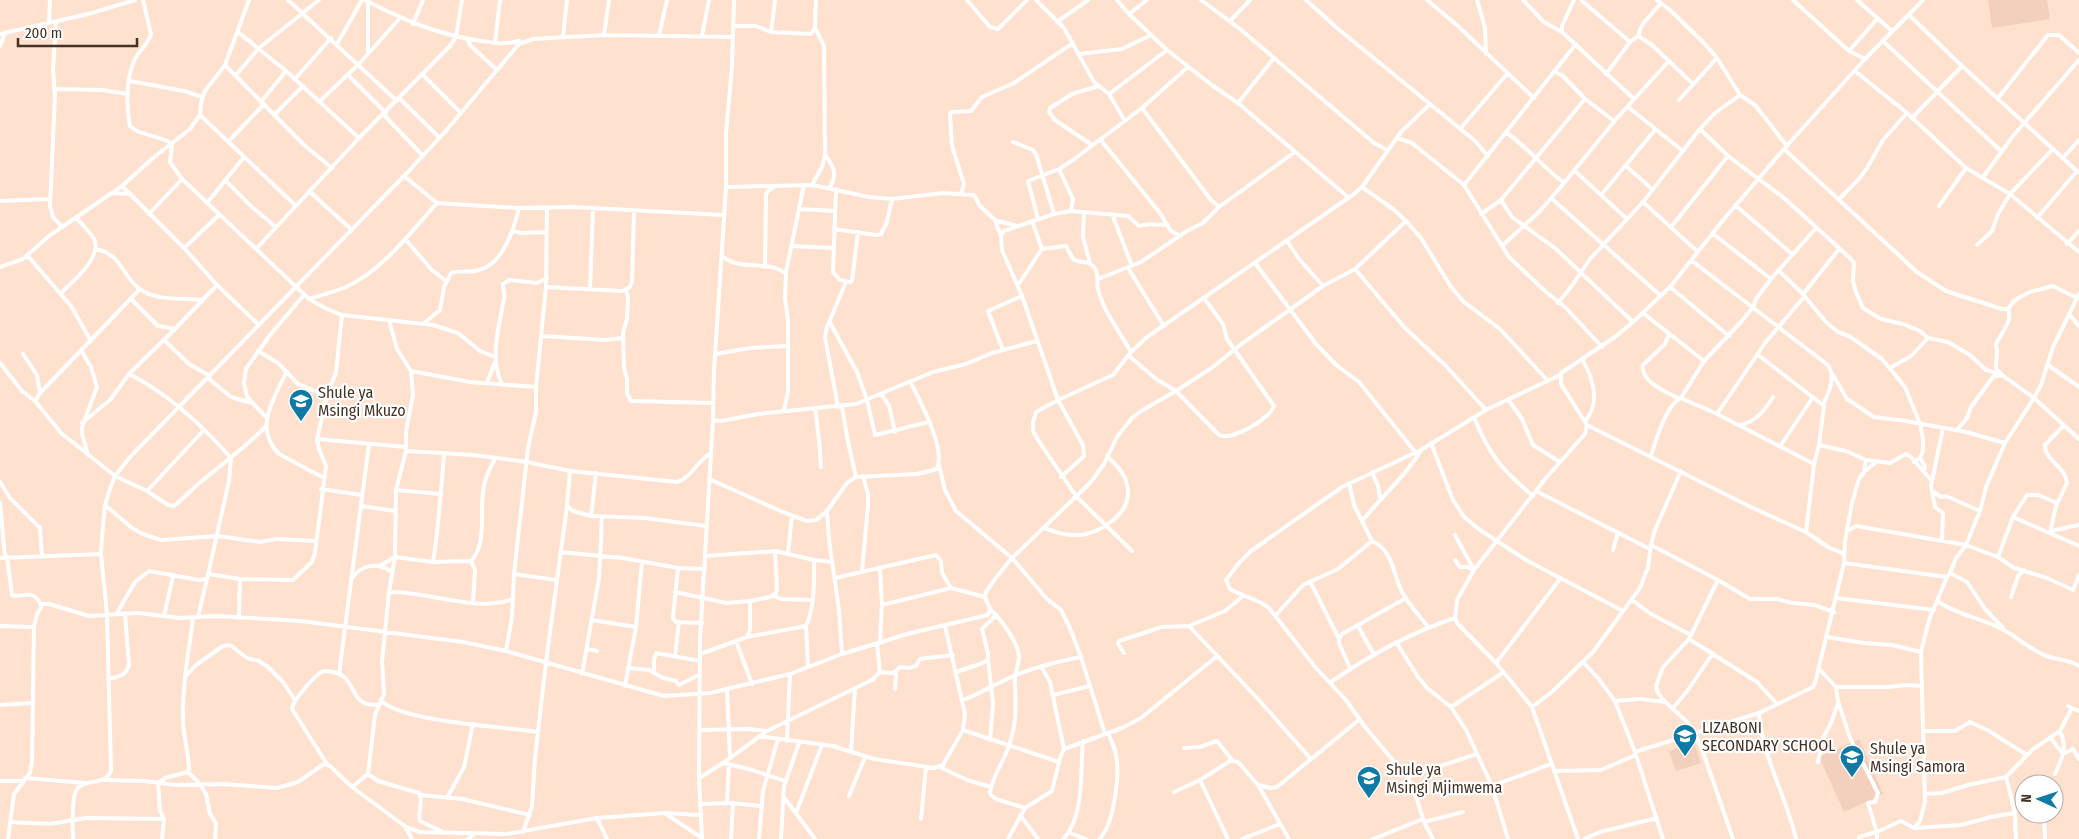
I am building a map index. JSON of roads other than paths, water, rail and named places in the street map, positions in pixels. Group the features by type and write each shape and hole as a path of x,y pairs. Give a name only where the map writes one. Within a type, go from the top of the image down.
{"street":[{"path":"49,23 50,0"},
{"path":"0,46 2,34 56,22 135,0"},
{"path":"143,0 152,34 134,62 128,94 130,126 135,131 160,137 172,144"},
{"path":"288,0 440,138"},
{"path":"236,75 259,48 319,0"},
{"path":"366,0 413,24 456,37 495,43 604,35 659,34 733,37"},
{"path":"337,44 366,0"},
{"path":"366,0 368,54"},
{"path":"413,24 423,0"},
{"path":"256,249 309,190 439,58 456,37 462,0"},
{"path":"495,43 500,0"},
{"path":"563,37 567,0"},
{"path":"604,35 608,0"},
{"path":"659,34 667,0"},
{"path":"702,36 709,0"},
{"path":"702,838 699,778 699,675 726,187 726,134 734,26 734,0"},
{"path":"771,32 774,0"},
{"path":"812,185 822,167 825,155 824,46 815,28 816,0"},
{"path":"967,0 990,28 994,30 998,29 1027,0"},
{"path":"1036,0 1057,22 1073,43 1090,76 1109,94 1125,120"},
{"path":"1057,22 1088,0"},
{"path":"1118,0 1167,50 1238,103 1349,198"},
{"path":"1130,14 1147,0"},
{"path":"1201,0 1230,21 1374,143 1386,150"},
{"path":"1230,21 1250,0"},
{"path":"1306,0 1337,28 1474,140 1488,156"},
{"path":"1427,0 1458,26 1486,55 1534,98"},
{"path":"1477,0 1485,28 1486,55"},
{"path":"1523,0 1544,22 1562,32 1634,99"},
{"path":"1562,32 1562,26 1574,0"},
{"path":"1581,0 1630,42"},
{"path":"1657,0 1691,30 1717,58 1740,95 1755,105 1785,148 1878,238 1928,280 1965,298 1996,308 2008,309"},
{"path":"1793,0 1849,51 1865,59"},
{"path":"1857,0 1892,31"},
{"path":"1433,839 1423,820 1414,790 1407,777 1330,682 1316,668 1276,615 1264,604 1243,596 1227,585 1230,574 1251,551 1350,482 1422,450 1508,398 1560,375 1564,370 1602,347 1644,313 1670,287 1758,178 1865,59 1910,15 1922,0"},
{"path":"0,267 19,261 62,227 122,186 160,152 190,129 200,115 202,97 225,65 249,1"},
{"path":"1606,74 1630,42 1638,36 1642,25 1661,4"},
{"path":"1910,15 1962,66 2078,172 2037,218"},
{"path":"320,101 359,64 400,18"},
{"path":"1849,51 1878,18"},
{"path":"56,22 52,70 54,89 50,199 51,212 62,227"},
{"path":"734,26 756,26 771,32 811,34 820,37"},
{"path":"811,34 815,28"},
{"path":"238,32 286,71 359,138"},
{"path":"1079,54 1122,50 1151,35"},
{"path":"1998,98 2048,35 2059,36 2079,53"},
{"path":"1638,36 1652,45 1693,84"},
{"path":"295,79 330,38"},
{"path":"467,39 471,46 498,70"},
{"path":"104,780 109,777 112,763 108,679 108,614 101,554 106,504 115,476 130,457 210,377 440,138 524,40"},
{"path":"1883,40 2001,151"},
{"path":"961,194 964,184 952,146 950,114 952,112 970,111 982,97 1014,84 1073,43"},
{"path":"1464,185 1576,44"},
{"path":"1109,94 1167,50"},
{"path":"1238,103 1274,58"},
{"path":"1679,100 1717,58"},
{"path":"1983,177 2001,151 2079,60"},
{"path":"1503,245 1525,226 1564,184 1614,121 1668,62"},
{"path":"225,65 304,145 332,168"},
{"path":"1912,118 1962,66"},
{"path":"1038,219 1027,182 1059,169 1142,108 1188,67"},
{"path":"228,142 263,103 286,71"},
{"path":"1855,71 1907,113 1966,168 2010,194 2067,244 2079,252"},
{"path":"1555,72 1562,76 1585,99 1614,121"},
{"path":"422,74 460,114"},
{"path":"1460,129 1507,74"},
{"path":"348,75 423,156"},
{"path":"130,81 202,97"},
{"path":"274,114 303,86"},
{"path":"1092,145 1055,120 1049,112 1050,108 1072,94 1099,86"},
{"path":"54,89 102,90 128,94"},
{"path":"1558,303 1582,273 1590,258 1643,202 1700,129 1715,113 1740,95"},
{"path":"1481,214 1501,200 1585,99"},
{"path":"1132,552 1107,525 1088,510 1061,477 1033,431 1032,423 1036,412 1109,377 1147,337 1349,198 1362,187 1386,150 1413,119 1430,104"},
{"path":"1628,107 1683,151"},
{"path":"1142,108 1218,207"},
{"path":"1839,200 1859,179 1883,140 1907,113"},
{"path":"200,115 296,206"},
{"path":"1700,129 1728,156 1784,198 1854,263 1853,281 1863,308 1881,319 1920,330 1928,338 1948,342 1970,355 1986,370 2002,375"},
{"path":"1601,195 1655,130"},
{"path":"1507,133 1530,151 1564,184"},
{"path":"1397,138 1412,143 1464,185 1509,257 1565,308 1602,347"},
{"path":"1100,139 1160,213 1171,231 1180,236"},
{"path":"2063,158 2079,140"},
{"path":"1013,142 1033,150 1036,154 1054,214"},
{"path":"172,144 171,165 182,178 206,203 309,299 342,315 423,323 458,333 480,352 495,359"},
{"path":"1977,245 1992,231 1998,214 2010,194 2053,149"},
{"path":"160,152 170,159"},
{"path":"1098,279 1130,267 1204,223 1218,207 1295,152"},
{"path":"825,155 834,171 834,178 829,188"},
{"path":"1671,227 1728,156"},
{"path":"206,203 244,157"},
{"path":"1626,166 1652,189"},
{"path":"1939,206 1966,168"},
{"path":"1059,169 1073,199 1071,211"},
{"path":"1574,171 1627,219"},
{"path":"404,176 437,203 519,208 593,208 723,215"},
{"path":"149,214 182,178"},
{"path":"225,180 253,208 276,227"},
{"path":"784,411 787,396 788,346 785,298 786,272 804,185"},
{"path":"726,187 812,185 868,197 892,199 943,193 974,195 980,206 995,220 1001,236 1002,250 1018,285 1058,400 1083,445 1084,456 1061,477"},
{"path":"122,186 184,248 217,285 259,324"},
{"path":"765,267 766,195 776,186"},
{"path":"1362,187 1393,209 1406,221 1420,238 1451,287 1464,302 1500,329 1548,381"},
{"path":"836,189 833,272 836,278 846,282 850,282 853,278 858,232"},
{"path":"309,190 352,230"},
{"path":"112,193 129,194"},
{"path":"1551,198 1661,296"},
{"path":"0,201 50,199"},
{"path":"834,229 876,235 882,234 887,222 892,199"},
{"path":"1501,200 1512,217 1556,249 1633,322"},
{"path":"1643,202 1698,252"},
{"path":"309,299 346,287 364,276 405,239 437,203"},
{"path":"1735,205 1792,254"},
{"path":"506,651 527,462 536,412 536,387 543,336 547,278 546,207"},
{"path":"423,323 440,310 441,296 451,273 456,271 474,271 488,267 496,259 512,231 519,208"},
{"path":"590,289 593,208"},
{"path":"800,209 835,211"},
{"path":"634,210 632,282 626,290 628,303 624,338 627,393 631,402 713,403"},
{"path":"1001,236 1004,231 1017,226 1054,214 1071,211 1128,216 1139,226 1149,224 1168,225"},
{"path":"1084,212 1083,237 1090,263 1096,270 1098,290 1130,353 1156,379 1176,391 1212,429 1223,437 1239,433 1265,418 1272,412 1274,406 1234,350 1227,339 1223,324 1204,298"},
{"path":"1112,214 1130,267 1164,326"},
{"path":"184,248 219,215"},
{"path":"61,293 87,267 96,249 95,241 77,218"},
{"path":"995,220 1017,226"},
{"path":"1032,221 1042,249"},
{"path":"1025,808 1016,807 996,799 990,794 991,787 1015,728 1017,712 1015,676 1019,655 1006,629 990,609 985,597 986,592 1012,558 1091,482 1117,437 1141,410 1176,391 1213,367 1289,309 1323,286 1355,269 1406,221"},
{"path":"1651,456 1673,404 1680,398 1704,360 1729,336 1754,306 1756,299 1771,278 1816,228"},
{"path":"512,231 547,232"},
{"path":"2067,244 2079,231"},
{"path":"1712,234 1771,278"},
{"path":"405,239 432,270 446,281"},
{"path":"1287,241 1299,259 1323,286"},
{"path":"792,246 834,248"},
{"path":"1018,285 1042,249 1066,246 1073,259 1090,263"},
{"path":"1717,414 1757,354 1804,297 1804,293 1839,248"},
{"path":"96,249 111,254 140,289 160,297 202,300"},
{"path":"27,254 73,308 91,341"},
{"path":"722,256 739,264 786,272"},
{"path":"1692,260 1828,365 1847,398 1874,418 1957,430 1987,436 2004,443"},
{"path":"1255,263 1330,360 1363,386 1416,453"},
{"path":"1355,269 1405,328 1446,366 1486,410"},
{"path":"1779,271 1829,324 1838,332 1849,336 1882,359 1905,386 1920,424 1923,450 1920,458 1914,462"},
{"path":"487,383 495,359 504,298 504,282 509,280 537,283 547,278"},
{"path":"846,282 829,321 825,337 856,477"},
{"path":"82,423 110,400 129,374 176,329 217,285"},
{"path":"1914,828 1923,815 1925,794 1922,686 1924,637 1956,558 1966,545 1980,511 1986,487 2004,443 2034,398 2048,365 2053,347 2078,296 2053,286 2030,292 2017,298 2008,309 2008,322 1996,344 1996,368 2002,375 2034,398 2079,439"},
{"path":"546,287 626,290"},
{"path":"1670,287 1729,336"},
{"path":"35,401 40,393 132,300 140,289"},
{"path":"266,417 252,403 245,391 244,376 246,369 258,351 304,294"},
{"path":"1003,350 988,311 1022,296"},
{"path":"132,300 158,326 176,329"},
{"path":"1644,313 1704,360"},
{"path":"2070,314 2079,326"},
{"path":"117,613 135,582 149,571 199,580 208,576 293,580 312,562 321,489 326,466 317,438 327,396 336,372 342,315"},
{"path":"352,787 368,774 373,726 378,705 384,694 382,662 389,592 395,557 396,490 406,449 406,432 413,395 411,371 397,349 389,320"},
{"path":"829,321 857,372 867,400 875,435 895,432 929,422"},
{"path":"1669,334 1665,344 1643,365 1642,370 1646,378 1680,398 1781,445 1814,464"},
{"path":"543,336 605,340 624,338"},
{"path":"1890,368 1911,356 1928,338"},
{"path":"164,340 190,364 210,377 231,397 252,403"},
{"path":"713,420 728,420 784,411 840,407 867,400 910,381 949,367 966,364 1003,350 1037,341"},
{"path":"716,354 750,348 788,346"},
{"path":"258,351 287,372 298,384 327,396"},
{"path":"82,352 91,367 97,387 82,423 82,434 88,455"},
{"path":"23,354 37,375 40,393"},
{"path":"1757,354 1824,405"},
{"path":"495,359 497,375 502,384"},
{"path":"1578,839 1532,707 1496,663 1467,635 1455,618 1457,600 1474,570 1536,491 1585,434 1586,423 1593,407 1594,395 1591,378 1582,359"},
{"path":"0,362 16,385 35,401 62,434 115,476 168,505 174,506 232,458 266,426"},
{"path":"2048,365 2079,387"},
{"path":"411,371 487,383 536,387"},
{"path":"287,372 266,417 269,440 279,454 324,478"},
{"path":"413,378 418,373"},
{"path":"129,374 162,393 180,407 232,458"},
{"path":"1560,375 1561,384 1586,423 1611,439 1651,456 1753,508 1806,532 1828,547 1844,554"},
{"path":"1806,532 1814,464 1819,445 1824,405 1833,375"},
{"path":"1957,430 1967,418 1971,407 1986,385 1993,377 2002,375"},
{"path":"910,381 929,422 937,445 939,465 945,490 956,511 1012,558 1047,599 1061,610 1069,626 1106,734 1116,752 1117,775 1108,825 1103,836 1099,839"},
{"path":"881,394 889,405 895,432"},
{"path":"1740,425 1753,421 1766,408 1773,397"},
{"path":"1781,445 1813,397"},
{"path":"1508,398 1522,419 1533,445 1560,462"},
{"path":"815,408 820,467"},
{"path":"1474,417 1484,444 1494,458 1504,470 1533,496"},
{"path":"2050,532 2057,503 2066,488 2066,478 2046,452 2045,445 2063,426"},
{"path":"1942,541 1943,513 1935,507 1931,491 1943,428"},
{"path":"147,492 204,430"},
{"path":"317,438 444,454 474,455 570,470 679,482 684,480 704,456 711,452"},
{"path":"1432,443 1449,491 1459,510 1480,530 1560,579 1623,611"},
{"path":"339,674 369,444"},
{"path":"1819,445 1846,451 1866,460 1876,462 1890,463 1904,454 1911,457 1932,480"},
{"path":"1362,521 1380,498 1401,478 1422,450"},
{"path":"432,562 441,507 440,494 444,454"},
{"path":"1044,528 1064,534 1090,534 1107,525 1121,511 1126,501 1128,487 1119,468 1107,456"},
{"path":"215,839 215,822 210,814 206,794 200,784 188,772 189,760 183,720 185,677 195,618 218,536 232,458"},
{"path":"1920,458 1925,466 1924,472"},
{"path":"471,562 475,557 481,536 483,490 494,459"},
{"path":"1864,472 1866,460"},
{"path":"1554,771 1601,770 1636,754 1694,732 1758,712 1813,687 1819,669 1823,645 1834,612 1844,563 1847,530 1859,478 1876,462"},
{"path":"709,479 792,516 811,522 827,511 847,483 856,477 934,472 939,465"},
{"path":"523,832 530,815 546,662 570,470"},
{"path":"1532,707 1553,691 1583,662 1632,600 1646,573 1650,547 1681,471"},
{"path":"1372,472 1378,486 1380,498"},
{"path":"591,516 596,473"},
{"path":"862,572 868,505 868,494 864,476"},
{"path":"0,482 13,502 40,528 42,557"},
{"path":"1350,482 1354,505 1372,541 1379,544 1387,552 1402,592 1428,627"},
{"path":"321,489 362,495"},
{"path":"396,490 440,494"},
{"path":"1536,491 1718,580 1750,599 1778,599 1834,612"},
{"path":"1931,491 1941,497 1946,496 1980,511"},
{"path":"1998,557 2013,518 2029,493 2057,503"},
{"path":"0,503 4,558 12,595 30,594 41,605"},
{"path":"106,504 132,528 154,538 168,540 218,536 260,542 276,539 316,541"},
{"path":"361,506 395,511"},
{"path":"567,506 573,511 591,516 645,518 706,526"},
{"path":"827,511 832,562 840,610 842,654"},
{"path":"788,553 792,516"},
{"path":"582,674 601,556 602,517"},
{"path":"2013,518 2050,532 2079,546"},
{"path":"2050,532 2079,525"},
{"path":"1847,530 1856,526 1966,545 1998,557 2014,568 2024,570 2079,592"},
{"path":"1613,550 1618,532"},
{"path":"1455,535 1474,570"},
{"path":"1276,615 1298,589 1310,581 1338,568 1372,541"},
{"path":"705,556 775,550 814,560 832,562"},
{"path":"773,596 776,593 777,584 775,550"},
{"path":"560,552 601,556 678,568 705,569"},
{"path":"4,558 101,554"},
{"path":"835,578 926,556 936,556 942,561 942,573 951,588"},
{"path":"351,580 358,572 370,566 381,565 395,557 432,562 471,562"},
{"path":"808,667 806,626 812,600 814,560"},
{"path":"1455,560 1460,567 1468,567 1474,570"},
{"path":"471,562 475,570 473,602"},
{"path":"625,686 636,627 642,562"},
{"path":"1844,563 1949,575 1967,582 1985,609 2004,630"},
{"path":"381,565 392,572"},
{"path":"678,568 674,621 702,623"},
{"path":"699,778 767,731 872,680 880,672 878,644 882,605 880,568"},
{"path":"2014,568 2018,576"},
{"path":"2011,597 2018,576 2024,570"},
{"path":"514,574 556,580"},
{"path":"164,616 173,576"},
{"path":"2073,590 2079,576"},
{"path":"239,618 240,579"},
{"path":"1496,663 1560,579"},
{"path":"1718,580 1690,637 1663,667 1656,690 1694,732 1733,839"},
{"path":"1310,581 1339,639 1340,648 1350,668"},
{"path":"882,605 951,588 985,597"},
{"path":"389,592 416,592 446,599 493,604 513,599"},
{"path":"675,592 703,596 720,602 750,602 773,596 782,600 812,600"},
{"path":"1124,653 1118,644 1119,641 1162,627 1189,626 1225,612 1243,596"},
{"path":"1339,639 1342,634 1406,598"},
{"path":"1836,598 1934,610"},
{"path":"1632,600 1650,614 1690,637 1762,686 1777,704"},
{"path":"1937,601 1961,614 2004,630 2031,648 2079,666"},
{"path":"747,637 750,630 750,602"},
{"path":"41,605 49,604 90,616 125,613 195,618 301,621 463,642 506,651 664,696 728,690 790,674 842,654 910,634 985,616 988,615 990,609"},
{"path":"8,839 14,794 30,773 32,762 34,627 36,614 41,605"},
{"path":"108,679 125,674 129,665 125,613"},
{"path":"990,740 992,688 988,653 982,629 996,615"},
{"path":"1330,682 1350,668 1396,642 1428,627 1455,618"},
{"path":"592,620 636,627"},
{"path":"675,656 679,622"},
{"path":"0,626 34,627"},
{"path":"700,654 747,637 806,626"},
{"path":"940,767 945,764 963,730 965,714 953,655 944,626"},
{"path":"1189,626 1216,657 1258,699 1311,759"},
{"path":"1358,626 1374,655"},
{"path":"1827,637 1892,645 1922,652"},
{"path":"736,641 752,684"},
{"path":"1396,642 1418,677 1427,688 1450,707 1466,730 1492,786 1508,839"},
{"path":"185,677 196,665 220,648 230,645 246,658 259,661 269,668 283,682 295,700"},
{"path":"587,649 597,651"},
{"path":"654,672 656,653 700,661"},
{"path":"1673,708 1688,690 1713,653"},
{"path":"880,672 894,673 900,667 909,668 916,666 920,659 953,655"},
{"path":"963,700 1041,666 1080,657"},
{"path":"1064,749 1106,734 1141,718 1216,657"},
{"path":"956,672 983,663 988,659"},
{"path":"1583,662 1615,701 1636,754 1664,839"},
{"path":"1008,839 1025,808 1052,791 1064,749 1050,682 1041,666"},
{"path":"628,668 654,672 679,685 699,675"},
{"path":"1819,669 1836,687 1838,701 1850,738 1878,793 1875,802 1868,803 1877,835"},
{"path":"378,705 360,702 347,681 339,674 323,670 295,700 292,704 292,710 327,764 352,787 406,827 420,832 507,837 523,832 597,818 665,813 701,815"},
{"path":"1450,707 1504,672"},
{"path":"894,673 896,679 895,689"},
{"path":"787,741 790,674"},
{"path":"1053,695 1090,686"},
{"path":"1836,687 1922,686"},
{"path":"851,751 855,688"},
{"path":"728,690 730,758"},
{"path":"1615,701 1640,699 1666,703"},
{"path":"381,701 391,708 400,711 473,724 538,732"},
{"path":"1818,762 1823,738 1836,712 1838,701"},
{"path":"0,705 32,703"},
{"path":"1925,794 1942,794 1968,785 2006,777 2032,750 2060,731 2070,707 2079,711"},
{"path":"1758,712 1762,735 1796,839"},
{"path":"1258,785 1271,788 1276,786 1360,719"},
{"path":"1923,731 1955,731 1970,722 1989,731 2027,755"},
{"path":"448,798 464,767 473,724"},
{"path":"700,730 767,731"},
{"path":"963,730 1059,762"},
{"path":"2055,774 2065,744 2060,731"},
{"path":"759,736 822,745 851,751 865,757 926,767 940,767 967,780 991,787"},
{"path":"2050,737 2063,754"},
{"path":"759,839 760,806 766,774 778,739"},
{"path":"1063,839 1070,832 1076,814 1083,741"},
{"path":"1184,748 1200,747 1217,741 1232,760 1242,766 1258,785 1289,839"},
{"path":"782,839 785,782 799,743"},
{"path":"796,813 822,745"},
{"path":"2063,754 2073,749 2079,759"},
{"path":"1407,777 1477,754"},
{"path":"849,796 865,757"},
{"path":"1174,792 1200,780 1232,760"},
{"path":"723,763 766,774 785,782"},
{"path":"0,781 24,780 85,783 104,780 277,788 298,782 320,765 327,764"},
{"path":"728,802 729,764"},
{"path":"1492,786 1551,764"},
{"path":"921,819 926,767"},
{"path":"158,783 165,778 188,772"},
{"path":"368,774 378,781 421,795 480,802 530,815"},
{"path":"192,777 194,784"},
{"path":"2006,777 2014,808"},
{"path":"1200,780 1228,839"},
{"path":"73,839 74,794 85,783"},
{"path":"158,783 160,811 164,818 162,839"},
{"path":"421,795 420,822 442,832"},
{"path":"783,796 814,839"},
{"path":"700,804 728,802 760,806"},
{"path":"731,839 733,803"},
{"path":"1373,839 1423,820 1463,812"},
{"path":"1877,835 1877,832 1882,828 1901,822 1914,828 1961,825 2014,812"},
{"path":"665,813 702,838"},
{"path":"1020,815 1038,839"},
{"path":"10,822 50,824 95,818 164,818"},
{"path":"597,818 607,839"},
{"path":"1584,839 1600,832 1657,818"},
{"path":"1242,839 1280,824"},
{"path":"2015,824 2016,839"},
{"path":"2044,824 2045,839"},
{"path":"406,827 412,839"},
{"path":"1070,832 1086,839"},
{"path":"468,839 474,834"},
{"path":"1859,839 1859,837 1877,835"}],"place":[{"name":"Shule ya Msingi Mkuzo","path":"301,422"},
{"name":"LIZABONI SECONDARY SCHOOL","path":"1685,757"},
{"name":"Shule ya Msingi Samora","path":"1852,778"},
{"name":"Shule ya Msingi Mjimwema","path":"1369,799"}]}
